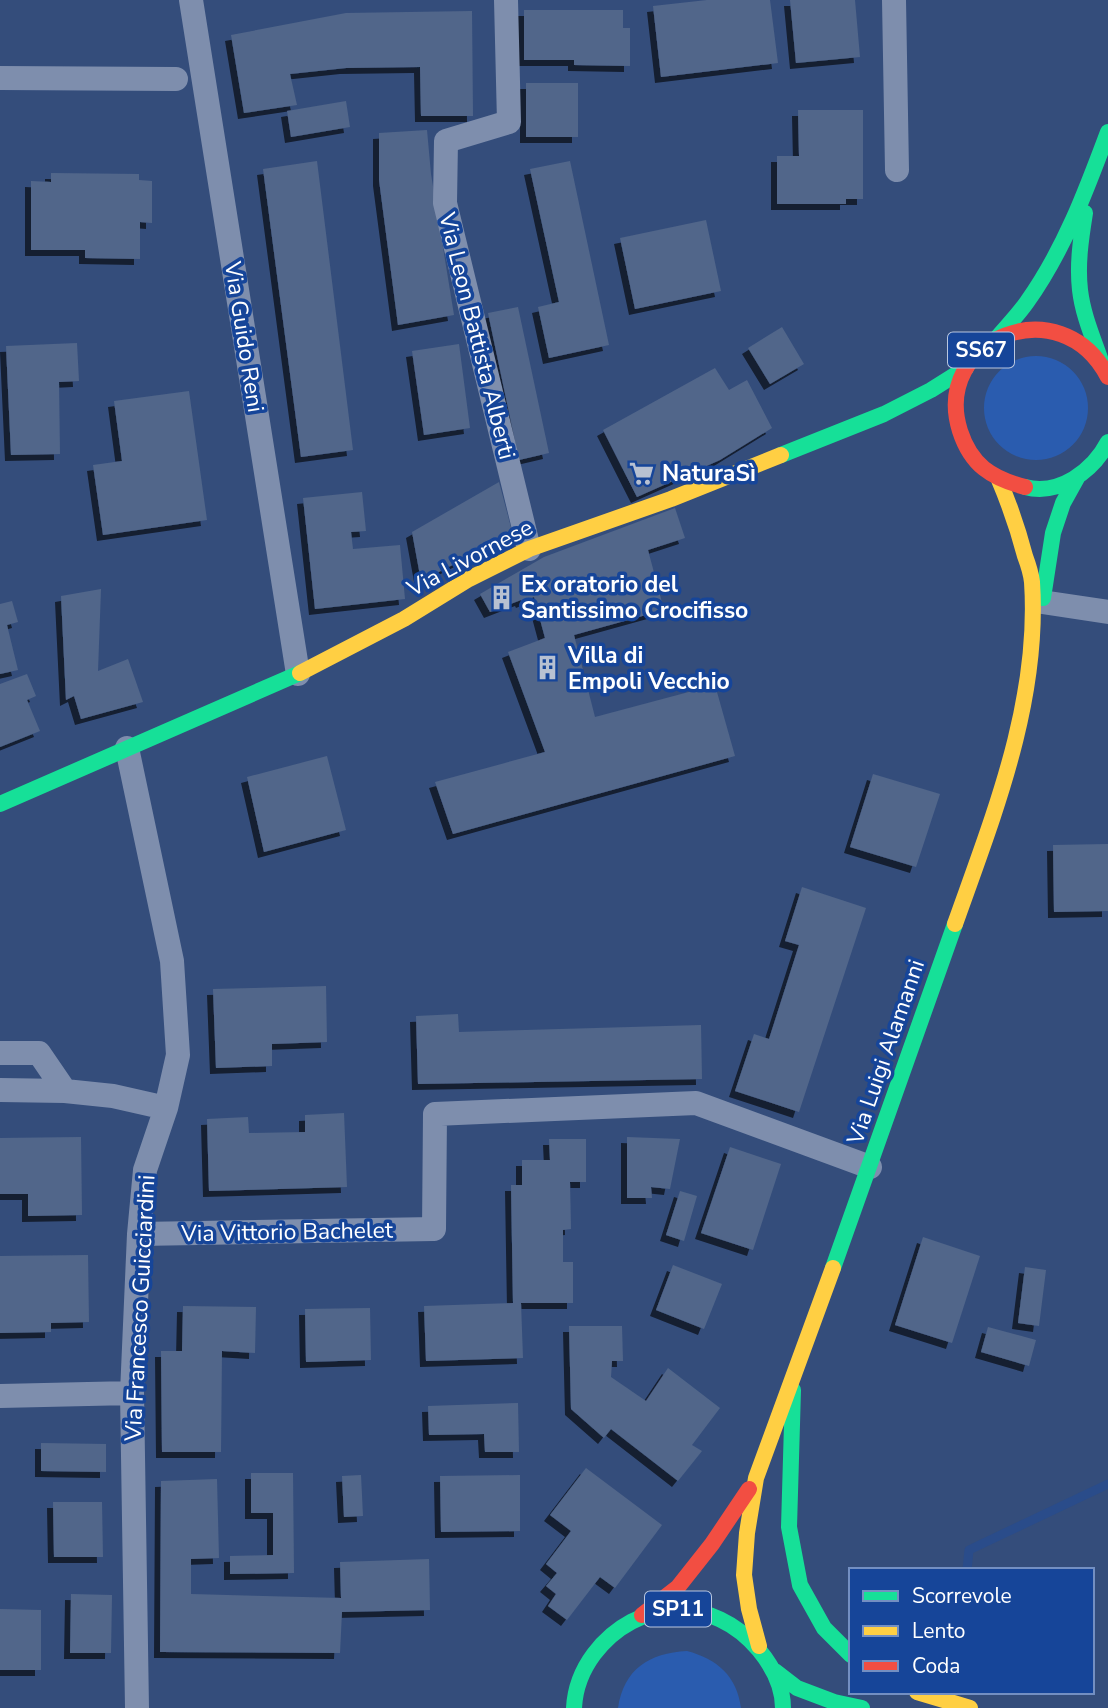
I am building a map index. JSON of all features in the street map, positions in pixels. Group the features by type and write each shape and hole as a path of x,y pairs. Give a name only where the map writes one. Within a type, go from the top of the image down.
{"main road":[{"name":"Via Livornese","path":"996,339 1026,303 1059,249 1090,183 1108,132"},
{"name":"Via Livornese","path":"1090,183 1081,236 1079,280 1086,315 1105,371"},
{"name":"Via Livornese","path":"1105,371 1086,346 1065,334 1042,329 1018,330 996,339 979,351 966,368 957,391 956,417 963,443 978,464 999,480 1018,487 1039,489 1059,485 1078,476 1097,460 1108,442"},
{"name":"Via Livornese","path":"0,804 298,674 404,619 469,579 529,549 671,499 827,438 884,414 966,368"},
{"name":"Via Luigi Alamanni","path":"1032,633 1042,602 1053,533 1063,503 1078,476"},
{"name":"Via Luigi Alamanni","path":"759,1646 749,1609 744,1575 747,1533 756,1478 870,1167 1002,790 1025,702 1032,633 1032,579 1014,515 999,480"},
{"path":"794,1375 789,1527 800,1585 824,1628 849,1653"},
{"name":"Via Luigi Alamanni","path":"642,1615 678,1587 712,1544 756,1478"},
{"name":"SP11","path":"574,1708 580,1675 595,1650 616,1629 642,1615 667,1609 693,1610 718,1616 740,1629 759,1646 775,1671 783,1708"},
{"name":"SP11","path":"775,1671 797,1688 834,1702 862,1708"},
{"path":"924,1694 970,1708"}],"street":[{"name":"Via Guido Reni","path":"191,0 298,674"},
{"name":"Via Leon Battista Alberti","path":"506,0 509,122 446,141 445,203 529,549"},
{"path":"894,0 897,170"},
{"path":"0,78 176,79"},
{"path":"1042,602 1108,612"},
{"name":"Via Francesco Guicciardini","path":"127,748 172,961 178,1055 166,1108 145,1170 139,1234 132,1393 137,1708"},
{"path":"0,1054 39,1053 65,1091"},
{"path":"0,1090 65,1091 113,1096 166,1108"},
{"name":"Via Vittorio Bachelet","path":"139,1234 434,1229 435,1114 696,1103 870,1167"},
{"path":"0,1396 132,1393"}],"shaded area":[{"path":"1036,356 1056,360 1073,371 1084,388 1088,408 1084,428 1073,445 1056,456 1036,460 1016,456 999,445 988,428 984,408 988,388 999,371 1016,360"},
{"path":"687,1651 708,1659 724,1670 735,1687 741,1708 618,1708 626,1683 640,1666 661,1655"}],"building":[{"path":"707,0 770,0 778,63 661,77 653,6"},
{"path":"790,0 855,0 860,57 796,63"},
{"path":"524,10 623,10 623,28 630,28 630,66 574,65 574,60 524,60"},
{"path":"472,11 473,116 421,116 420,67 346,68 290,74 297,105 244,113 231,35 346,13"},
{"path":"526,83 578,83 578,137 526,137"},
{"path":"346,101 350,127 291,137 287,111"},
{"path":"798,110 863,110 863,199 846,199 846,204 777,204 777,156 799,156"},
{"path":"427,130 431,174 454,315 398,325 379,180 379,133"},
{"path":"317,161 353,450 301,457 263,169"},
{"path":"570,161 609,345 549,358 538,307 559,302 530,169"},
{"path":"51,173 139,174 139,180 152,181 152,223 140,222 140,259 85,258 85,250 31,250 31,181 51,182"},
{"path":"706,220 721,291 635,309 620,238"},
{"path":"518,307 549,453 519,460 488,313"},
{"path":"782,327 804,364 770,384 748,348"},
{"path":"77,343 79,381 59,382 60,454 11,455 6,346"},
{"path":"459,344 470,428 424,435 412,351"},
{"path":"715,368 729,390 747,380 772,428 720,460 637,497 603,430"},
{"path":"189,391 207,520 103,535 93,465 122,461 114,401"},
{"path":"499,482 512,531 484,549 421,581 412,532"},
{"path":"362,492 366,531 351,532 353,549 400,545 405,599 315,609 303,498"},
{"name":"Villa di Empoli Vecchio","path":"675,508 685,538 648,550 664,610 574,635 595,717 715,685 735,756 453,834 435,782 545,752 508,652 545,638 534,597 490,612 480,594 544,557"},
{"path":"101,589 98,671 128,659 143,702 81,719 74,696 66,700 61,596"},
{"path":"12,601 18,622 7,625 18,670 0,674 0,604"},
{"path":"27,674 36,696 27,700 40,731 0,747 0,684"},
{"path":"327,756 346,830 264,852 247,777"},
{"path":"873,774 940,794 916,867 850,847"},
{"path":"1108,844 1108,911 1054,912 1053,845"},
{"path":"802,887 866,908 799,1112 735,1091 754,1034 769,1039 799,945 785,941"},
{"path":"326,986 327,1042 272,1044 272,1066 216,1068 213,989"},
{"path":"458,1014 459,1032 701,1025 702,1079 418,1084 416,1016"},
{"path":"344,1113 347,1187 209,1191 207,1119 248,1117 249,1133 305,1132 305,1115"},
{"path":"81,1137 82,1215 28,1216 28,1194 0,1194 0,1138"},
{"path":"627,1137 680,1139 670,1189 651,1187 652,1198 627,1198"},
{"path":"549,1139 586,1139 586,1182 570,1182 571,1229 563,1230 563,1262 573,1262 573,1303 521,1303 523,1358 426,1361 424,1306 513,1303 511,1185 522,1185 522,1160 550,1160"},
{"path":"730,1147 781,1164 753,1250 701,1233"},
{"path":"680,1191 697,1196 684,1241 666,1235"},
{"path":"923,1237 980,1256 952,1343 895,1325"},
{"path":"88,1255 89,1322 51,1323 51,1332 0,1333 0,1256"},
{"path":"673,1265 722,1284 704,1329 656,1310"},
{"path":"1025,1267 1046,1270 1039,1326 1018,1323"},
{"path":"183,1306 256,1307 255,1353 222,1351 221,1452 162,1452 161,1351 182,1351"},
{"path":"370,1308 371,1360 306,1362 305,1309"},
{"path":"569,1326 622,1326 623,1361 612,1361 611,1377 646,1401 668,1368 720,1408 692,1445 702,1451 678,1481 611,1429 604,1438 571,1409"},
{"path":"988,1327 1036,1340 1029,1366 981,1352"},
{"path":"518,1403 519,1452 485,1452 484,1434 429,1435 428,1406"},
{"path":"41,1443 106,1444 106,1472 41,1471"},
{"path":"586,1468 662,1525 615,1588 600,1577 567,1620 548,1606 556,1594 546,1586 557,1573 546,1564 571,1531 550,1515"},
{"path":"251,1473 293,1473 294,1573 230,1574 230,1556 273,1555 273,1513 251,1513"},
{"path":"361,1475 363,1516 344,1517 342,1476"},
{"path":"520,1475 520,1531 441,1532 440,1476"},
{"path":"217,1479 219,1558 191,1559 191,1594 341,1598 340,1562 429,1559 430,1610 342,1612 340,1653 160,1652 161,1481"},
{"path":"53,1502 102,1502 103,1557 54,1557"},
{"path":"71,1594 112,1595 111,1653 70,1653"},
{"path":"0,1609 41,1610 41,1670 0,1670"}],"waterway":[{"path":"967,1568 969,1550 1108,1484"}],"traffic: fast":[{"path":"996,339 1023,307 1052,262 1082,198 1108,132"},
{"path":"1085,213 1079,261 1081,300 1102,364"},
{"path":"781,455 884,414 966,368"},
{"path":"1025,487 1050,488 1074,479 1093,463 1108,442"},
{"path":"1043,598 1053,533 1063,503 1078,476"},
{"path":"0,804 300,673"},
{"path":"833,1268 955,924"},
{"path":"793,1390 789,1527 800,1585 824,1628 849,1653"},
{"path":"574,1708 578,1686 586,1666 612,1635 653,1613 676,1610 698,1612 720,1619 741,1632 759,1650 773,1670 779,1684 783,1708"},
{"path":"775,1671 797,1688 834,1702 862,1708"}],"traffic: slow":[{"path":"300,673 404,619 469,579 529,549 671,499 781,455"},
{"path":"955,924 999,799 1021,714 1029,670 1033,626 1032,579 1017,527 999,480"},
{"path":"759,1646 749,1609 744,1575 747,1533 756,1478 833,1268"},
{"path":"924,1694 970,1708"}],"traffic: jam":[{"path":"1025,487 992,474 970,453 960,431 956,399 964,371 982,349 1006,335 1033,330 1061,334 1087,349 1108,377"},
{"path":"642,1615 678,1587 712,1544 749,1489"}],"place":[{"name":"NaturaSì","path":"642,473"},
{"name":"Ex oratorio del Santissimo Crocifisso","path":"501,597"},
{"name":"Villa di Empoli Vecchio","path":"548,668"}]}
